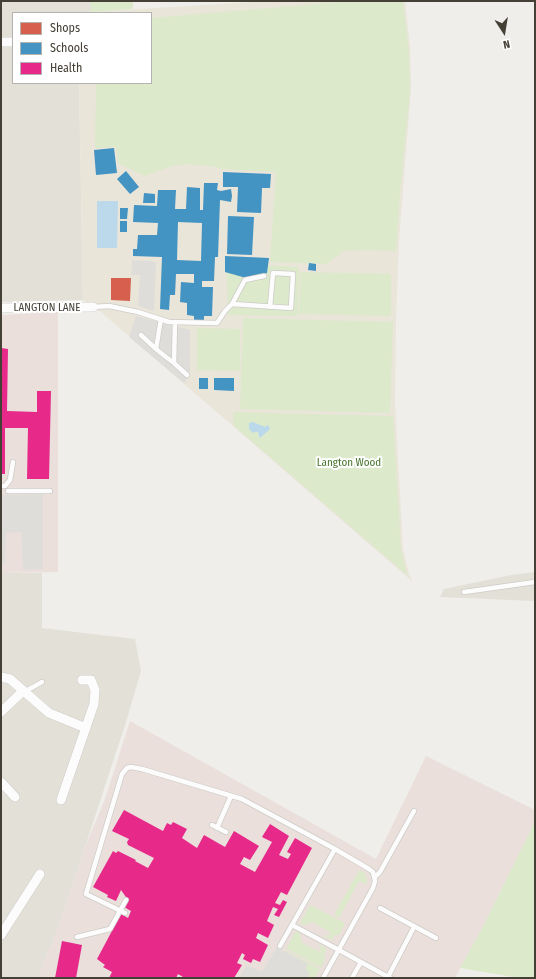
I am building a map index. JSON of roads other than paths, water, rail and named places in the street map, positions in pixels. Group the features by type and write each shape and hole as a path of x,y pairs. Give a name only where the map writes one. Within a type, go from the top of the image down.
{"street":[{"path":"1,42 12,42"},
{"name":"LANGTON LANE","path":"1,308 93,308"},
{"path":"1,677 10,679 49,713 86,728"},
{"path":"61,800 94,704 95,690 91,680 82,680"},
{"path":"1,712 24,691"},
{"path":"1,782 15,797"},
{"path":"1,935 40,874"}],"lane":[{"path":"232,304 270,307 291,308 292,274 273,273 270,307"},
{"path":"93,308 109,306 138,312 169,322 217,323 232,304 245,280 264,276"},
{"path":"156,348 161,319"},
{"path":"174,363 175,322"},
{"path":"141,335 187,375"},
{"path":"13,462 10,480 3,486 8,493 50,491"},
{"path":"464,592 535,582"},
{"path":"24,691 42,682"},
{"path":"122,912 86,894 122,774 127,768 131,767 242,799 335,849 369,868 373,872 375,877 373,888 322,978"},
{"path":"217,828 231,796"},
{"path":"375,877 380,872 414,811"},
{"path":"212,825 226,832"},
{"path":"280,946 335,849"},
{"path":"77,937 110,930 122,912 126,900"},
{"path":"380,908 436,938"},
{"path":"292,925 389,977 414,927"},
{"path":"352,978 361,962"}],"water":[{"path":"97,201 118,201 117,248 97,248"},
{"path":"253,422 265,427 268,425 270,429 260,438 258,432 253,433 249,429 249,423"}],"park label":[{"name":"Langton Wood","path":"349,463"}]}
